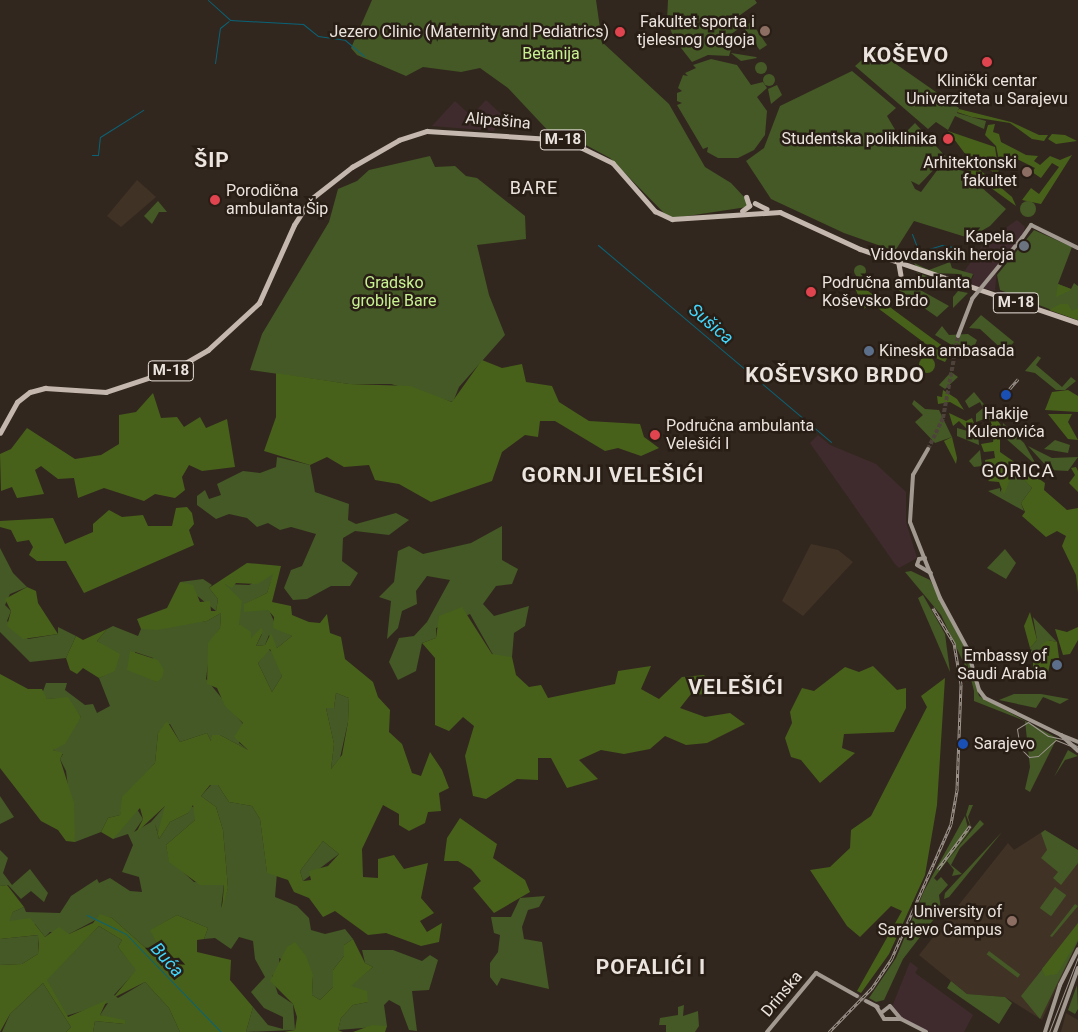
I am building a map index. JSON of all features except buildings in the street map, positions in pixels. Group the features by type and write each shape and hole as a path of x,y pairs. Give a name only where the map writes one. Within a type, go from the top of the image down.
{"main road":[{"name":"Alipašina","path":"0,432 17,402 30,392 46,388 106,392 175,369 208,350 258,303 294,224 311,199 342,173 412,134 460,130 566,140 613,163 656,210 670,218 689,221 741,212 773,211 898,263 1078,323"},
{"path":"741,212 749,206 746,197"},
{"path":"755,203 773,211"},
{"path":"958,336 972,299 1032,225 1078,248"},
{"path":"898,263 901,275"},
{"path":"928,449 915,469 910,496 910,522 920,550 927,560 932,575 968,648 982,694 1078,742"},
{"path":"920,550 920,558 917,565 932,575"},
{"path":"920,558 927,560"},
{"path":"924,568 927,560"},
{"path":"1061,735 1078,751"},
{"path":"1045,1032 1060,985 1078,949"},
{"path":"1055,1032 1078,968"},
{"name":"Drinska","path":"768,1032 816,973 857,996"},
{"path":"866,1001 883,1008 890,1006 901,1019"},
{"path":"876,1006 886,1020 893,1018 901,1019 926,1032"},
{"path":"881,1013 883,1008"},
{"path":"893,1018 895,1011"}],"shaded area":[{"path":"486,100 501,114 494,131 432,126 455,101 471,116"},
{"path":"137,180 156,197 121,227 107,216"},
{"path":"1017,220 1025,227 1023,234 997,268 995,291 969,285 974,275 964,272 983,244"},
{"path":"818,435 830,445 876,464 906,492 906,522 917,558 899,568 895,564 810,443"},
{"path":"811,544 838,550 853,562 803,616 782,601"},
{"name":"University of Sarajevo Campus","path":"1045,830 1078,850 1078,941 1042,1020 1005,997 967,994 919,955 1008,843 1014,850"},
{"path":"910,962 918,968 915,973 973,1015 964,1032 926,1032 901,1018 892,1007"},
{"path":"1066,1013 1078,1020 1078,1032 1061,1032"}],"green space":[{"name":"Betanija","path":"372,0 596,0 602,42 669,104 705,167 731,183 746,199 747,207 674,218 665,214 610,158 584,144 553,136 508,88 480,68 461,72 423,67 406,76 357,55 351,48"},
{"path":"668,0 755,0 757,3 736,18 741,27 727,37 732,46 729,56 708,55 692,62 674,39 667,20"},
{"path":"751,22 767,45 760,50 744,27"},
{"path":"871,52 880,53 959,108 957,113 986,121 984,129 955,116 948,130 936,122 928,129 855,66"},
{"path":"731,53 756,57 757,58 741,61"},
{"path":"711,59 737,65 751,85 763,82 767,88 757,97 767,111 765,135 754,150 738,158 718,158 707,152 708,147 703,149 677,105 682,103 677,101 677,93 682,91 678,88 683,75 688,76 685,73 696,68 693,65"},
{"path":"763,62 766,63 766,73 759,74 756,73 755,66 756,63"},
{"path":"852,71 896,108 887,116 900,138 915,123 946,157 919,185 911,181 915,189 921,192 947,157 1006,209 990,226 969,238 914,221 895,251 844,233 771,199 746,161 764,148 780,106"},
{"path":"769,74 775,80 769,86 763,80"},
{"path":"777,85 782,95 771,104 768,89"},
{"path":"959,109 1011,122 1039,135 1048,135 1044,141 1032,139 1010,123 972,117 957,112"},
{"path":"995,124 993,132 999,134 1001,142 1026,155 1038,156 1034,161 1040,165 1050,156 1060,160 1072,155 1041,204 1022,200 1031,188 1039,194 1059,167 1052,163 1041,178 1032,172 1035,168 1009,155 1000,165 996,146 985,135 988,125"},
{"path":"948,131 995,147 999,175 969,159"},
{"path":"1052,134 1065,135 1077,141 1056,144 1048,139"},
{"name":"Gradsko groblje Bare","path":"430,156 435,167 455,166 466,176 477,178 525,216 526,239 477,245 489,295 505,335 459,387 453,402 391,384 349,384 250,370 262,334 329,222 338,189 357,181 369,170"},
{"path":"973,164 1012,197 1016,206 962,167"},
{"path":"158,201 167,212 159,212 152,224 144,216"},
{"path":"1025,201 1031,201 1036,206 1034,215 1025,217 1020,212 1020,206"},
{"path":"1034,230 1072,247 1058,284 1071,289 1074,283 1078,286 1078,320 1000,290 997,275"},
{"path":"950,262 952,268 973,274 969,284 959,274 934,273 916,266 914,263 929,270"},
{"path":"858,265 862,265 866,271 862,277 858,277 854,273 854,269"},
{"path":"916,272 941,282 937,288"},
{"path":"904,278 913,286 949,306 937,317 897,289"},
{"path":"1058,284 1071,289 1071,290 1056,297"},
{"path":"855,288 868,291 944,347 930,348 951,352 945,362 929,355 924,351 930,347 871,303 864,309"},
{"path":"958,291 968,293 953,308 953,297"},
{"path":"1060,304 1068,304 1072,311 1078,308 1078,320 1049,310"},
{"path":"981,315 1014,342 1005,352 980,329 969,328"},
{"path":"942,326 949,335 968,334 977,340 975,345 965,353 935,335"},
{"path":"1038,356 1041,358 1036,365 1062,387 1071,377 1076,381 1065,390 1056,390 1035,373 1025,371"},
{"path":"927,357 933,359 935,365 933,371 927,373 921,371 919,365 921,359"},
{"path":"482,360 502,368 522,364 526,382 552,386 559,402 589,421 640,424 644,437 659,448 641,456 618,448 605,451 555,421 540,421 538,437 525,435 502,452 492,481 431,502 399,484 375,480 369,465 344,467 327,457 310,465 264,451 276,417 276,373 349,384 410,386 452,402"},
{"path":"951,372 958,377 945,389 939,385"},
{"path":"943,390 957,399 964,410 950,402 938,404 937,396 942,397"},
{"path":"1068,390 1078,396 1078,412 1045,410 1052,392"},
{"path":"974,392 995,415 976,422 976,414 983,408 980,402 969,408 965,401"},
{"path":"153,393 161,418 177,417 184,427 200,417 206,428 227,419 235,467 202,471 189,465 182,477 185,490 175,498 155,494 144,501 104,488 78,498 74,478 58,479 41,466 35,470 44,494 17,498 12,487 1,491 0,454 11,449 27,428 75,459 101,455 119,444 119,415 136,412"},
{"path":"914,400 925,409 939,410 952,437 935,443 915,422 923,415 912,404"},
{"path":"949,413 966,421 972,418 977,431 970,432 959,421 953,426"},
{"path":"1048,414 1072,414 1068,422 1078,440 1068,439"},
{"path":"994,415 1006,433 1000,437 1000,452 1045,483 1044,490 1067,510 1078,508 1078,593 1076,575 1062,546 1066,536 1057,531 1046,537 1022,516 1025,512 1021,503 1032,488 1014,469 1004,495 999,482 988,481 1000,469 986,469 985,460 995,458 994,451 984,452 981,444 993,442 994,436 981,437 979,428 992,425 989,418"},
{"path":"1003,423 1024,443 1037,466 1003,436"},
{"path":"957,428 978,434 979,445 957,436"},
{"path":"952,437 957,458 956,464 944,441"},
{"path":"1055,440 1070,445 1068,453 1044,449"},
{"path":"1028,446 1052,458 1078,457 1068,471 1050,470"},
{"path":"980,450 982,466 974,467 969,461"},
{"path":"277,457 310,465 315,492 349,504 348,520 356,524 396,513 409,520 389,535 355,531 343,538 342,561 358,573 350,586 331,586 307,599 293,600 284,588 291,570 302,566 316,534 291,527 280,530 268,523 257,527 247,518 229,514 216,519 197,505 197,496 205,490 209,499 221,495 217,484 243,471 260,473 276,467"},
{"path":"1076,467 1078,471 1078,492 1069,483 1075,475 1071,468"},
{"path":"1014,468 1032,488 1021,503 1024,511 988,491 1000,488 1000,492"},
{"path":"187,507 192,513 194,524 189,530 194,545 84,593 66,561 37,561 29,555 33,547 29,540 17,542 11,530 0,527 0,521 53,518 65,544 93,532 93,524 109,510 122,517 143,515 148,526 172,526 176,508"},
{"path":"502,526 502,560 518,569 512,584 496,586 483,604 494,616 529,606 525,626 514,633 512,657 496,658 470,614 436,628 436,638 422,643 416,671 398,680 389,662 399,638 414,636 427,622 450,580 427,576 416,591 417,604 402,611 398,628 387,639 391,601 379,597 394,582 398,551 409,546 423,554 471,543"},
{"path":"0,548 13,573 27,587 10,594 5,605 11,611 7,621 28,639 58,634 58,627 76,636 66,658 30,662 0,632"},
{"path":"1005,549 1016,563 1006,579 987,568"},
{"path":"247,563 281,566 272,602 291,606 292,615 309,622 320,623 327,614 330,633 341,637 345,659 373,682 378,697 390,710 389,732 402,744 412,773 421,776 430,752 442,770 449,788 439,793 441,811 428,812 425,823 409,831 399,825 399,814 383,805 362,849 363,877 378,878 378,859 394,855 404,869 428,863 421,898 434,913 420,921 427,932 442,923 439,942 421,946 386,933 368,935 335,911 323,917 309,898 294,892 288,880 267,873 260,819 252,806 229,802 218,785 210,785 201,796 216,807 223,830 228,888 222,910 224,885 200,885 169,862 166,845 195,820 193,805 188,813 170,822 159,839 155,823 158,832 165,806 136,833 143,819 140,808 113,839 101,832 108,818 120,815 122,797 155,763 158,733 167,721 180,742 207,733 211,741 212,735 220,735 248,750 234,737 243,723 225,706 217,688 207,684 208,643 220,628 221,613 207,621 157,630 141,629 137,619 167,608 180,582 193,585 200,602 210,601 211,611 216,611 218,599 209,588","holes":["273,574 267,593 244,604 244,612 268,610 274,617 273,628 292,636 277,648 271,633 265,645 256,646 263,631 261,628 251,638 251,632 239,624 242,601 225,584 232,588 236,583 258,584","270,649 282,676 272,692 258,663","336,693 349,698 348,722 342,755 331,769 334,744 326,708 334,708","323,841 339,854 328,866 309,871 311,880 303,881 300,871"]},
{"path":"911,571 930,580 967,652 979,696 1057,738 1030,792 1025,789 1030,767 1025,721 974,701 974,691 963,647 968,672 941,615 905,572"},
{"path":"274,573 267,593 245,604 269,610 277,628 292,636 277,648 269,635 265,645 256,646 262,634 251,638 239,624 236,598 225,584 249,585"},
{"path":"203,579 212,585 209,588 218,599 216,611 180,582"},
{"path":"27,587 36,591 38,603 58,634 23,639 7,626 11,611 5,599"},
{"path":"923,595 945,634 950,672 918,598"},
{"path":"462,607 492,654 512,657 516,675 529,687 541,685 548,698 615,684 618,671 651,666 641,689 659,699 682,677 704,675 722,695 691,694 680,708 705,717 730,713 745,724 707,743 686,745 665,736 650,749 624,754 601,750 579,760 598,779 567,788 551,758 538,758 538,780 517,779 486,799 473,796 465,756 474,726 463,717 449,731 435,725 435,658 422,643 436,638 439,616"},
{"path":"1030,612 1037,640 1030,648 1024,626"},
{"path":"221,613 220,628 211,641 206,679 243,724 239,743 248,750 220,735 211,741 207,733 180,742 170,724 166,725 158,733 155,763 126,795 120,815 108,818 101,832 75,842 66,771 60,759 63,754 53,750 81,717 67,698 47,699 42,694 46,683 67,683 65,690 85,705 93,704 97,713 110,706 99,678 109,673 114,653 97,641 107,629 113,626 138,636 141,629 207,621","holes":["135,652 153,658 157,682 136,670"]},
{"path":"1033,617 1057,642 1048,640 1041,660 1033,659 1030,648 1037,640"},
{"path":"1078,627 1078,640 1070,654 1063,655 1055,629 1067,632"},
{"path":"107,629 97,641 120,654 115,671 99,678 83,668 77,674 70,670 66,658 76,636 83,640"},
{"path":"1048,640 1057,642 1059,658 1051,659 1048,673 1044,667 1033,668 1033,659 1041,660 1041,645"},
{"path":"268,649 276,655 282,676 272,692 258,663"},
{"path":"130,651 158,660 164,670 162,678 157,682 127,670"},
{"path":"873,666 897,690 906,688 906,708 894,732 844,734 842,748 855,753 820,783 801,760 791,757 785,738 792,723 790,712 802,688 814,691 845,667 859,672"},
{"path":"0,674 28,689 42,689 47,699 68,697 81,717 65,744 53,750 63,753 60,759 74,803 75,842 66,841 58,830 41,821 0,768"},
{"path":"945,678 937,805 925,875 889,954 861,993 857,991 902,911 891,906 860,937 847,926 810,870 830,867 850,848 851,830 871,816 927,707 921,696"},
{"path":"336,693 349,698 348,722 340,758 331,769 334,744 326,708 334,708"},
{"path":"1014,694 1041,694 1069,699 1060,704 1043,697 1036,708 999,700"},
{"path":"1068,750 1078,756 1065,760 1054,777"},
{"path":"211,785 218,785 229,802 252,806 260,819 267,872 277,873 275,897 297,906 309,918 311,930 325,934 345,929 353,939 344,945 344,956 333,970 333,987 320,1000 312,995 313,975 279,958 280,969 272,976 278,994 293,1004 295,1030 246,1032 253,1007 268,1025 283,1029 283,1017 264,1008 251,992 265,977 255,959 253,941 239,937 231,949 215,938 204,939 208,928 177,915 151,930 157,944 148,950 112,918 103,916 69,934 50,932 45,937 35,924 8,921 13,912 24,907 26,912 60,913 71,896 97,879 99,883 110,878 130,891 142,892 139,877 122,872 133,845 128,834 113,839 113,835 137,809 143,819 134,832 151,822 165,806 165,819 158,832 155,824 159,839 170,822 188,813 190,806 196,808 195,820 166,845 169,859 194,882 224,884 221,908 228,888 223,830 216,807 201,796"},
{"path":"0,796 14,817 0,824"},
{"path":"969,805 973,805 968,817 972,830 966,815"},
{"path":"965,816 969,832 934,878 937,881 941,877 948,885 939,895 941,910 903,959 884,1000 876,1002 869,998 896,958 924,891"},
{"path":"460,818 497,844 493,858 525,880 530,892 494,913 473,888 481,881 471,869 458,861 444,861 447,838"},
{"path":"980,820 984,824 960,848 951,865 962,874 952,876 954,870 947,861"},
{"path":"1045,830 1078,850 1078,863 1061,885 1053,878 1058,872 1041,858 1047,850 1041,833"},
{"path":"1002,832 949,897 944,899 945,893"},
{"path":"323,841 339,854 303,881 300,871"},
{"path":"0,850 8,858 3,873 12,885 30,869 48,893 44,902 31,891 21,899 8,885 0,886"},
{"path":"7,885 24,907 13,912 9,921 30,918 45,937 59,927 69,934 93,923 100,914 112,918 148,950 157,944 150,930 177,915 208,928 204,939 197,940 197,952 231,960 230,980 253,1007 246,1032 180,1032 169,1008 145,982 113,998 136,970 118,947 122,940 99,926 47,980 68,1017 107,1000 100,1015 125,1020 125,1024 95,1021 93,1032 66,1032 71,1027 43,983 10,1014 0,1032 0,965 22,964 38,954 39,943 38,935 0,939 0,886"},
{"path":"1055,887 1066,895 1051,916 1040,908"},
{"path":"545,896 539,907 528,910 522,927 524,939 542,942 549,989 501,978 497,986 490,977 490,963 498,952 500,935 494,933 491,917 511,917 520,898"},
{"path":"1075,904 1078,906 1052,937 1050,936"},
{"path":"1078,923 1078,939 1057,974 1045,976 1042,969"},
{"path":"1078,924 1078,941 1040,1019 1021,996"},
{"path":"99,926 122,940 118,947 137,970 114,995 118,998 145,982 169,1008 180,1032 93,1032 95,1021 125,1024 100,1015 108,1003 66,1016 46,980"},
{"path":"39,935 38,954 22,964 0,965 0,939"},
{"path":"353,939 365,963 373,967 351,986 367,991 368,1002 353,1005 341,1018 338,1030 343,1032 284,1032 295,1030 297,1017 293,1004 270,981 287,947 295,942 306,956 313,975 312,995 320,1000 333,987 333,970 344,956 344,945"},
{"path":"362,950 393,950 422,961 430,955 438,960 429,990 412,991 417,1031 409,1030 400,1006 389,1000 384,1005 387,1026 338,1030 341,1018 353,1005 368,1002 350,986 373,967 365,963"},
{"path":"989,951 1020,974 1018,978 987,954"},
{"path":"951,981 967,994 1005,997 1012,1003 999,1024 947,988"},
{"path":"43,983 71,1027 66,1032 2,1032 10,1014"},
{"path":"1077,985 1078,1009 1075,1014 1068,1010"},
{"path":"684,1005 683,1016 698,1011 699,1026 695,1032 666,1032 666,1025 659,1025 660,1018 678,1015 678,1007"},
{"path":"372,1025 387,1026 385,1032 353,1032"}],"waterway":[{"name":"Sušica","path":"208,0 230,20 303,24 318,36 345,40 364,56"},
{"name":"Sušica","path":"215,63 220,28 229,21"},
{"name":"Sušica","path":"92,155 98,155 100,137 143,110"},
{"path":"912,234 919,252 942,245 953,247"},
{"name":"Sušica","path":"598,245 831,442"},
{"name":"Buća","path":"87,915 126,934 221,1032"}],"tunnel":[{"path":"928,449 943,418 958,336"},
{"path":"857,996 866,1001"}],"tram line":[{"path":"1078,747 1067,740 1048,736 1028,722 1017,729 1020,748 1029,757 1038,756 1056,740 1078,749"},
{"path":"1049,1032 1078,957"}],"railway":[{"path":"1005,394 1018,379"},
{"path":"829,1032 872,988 892,958 951,824 957,789 961,684 954,643 933,608"},
{"path":"938,869 970,826"}],"place":[{"name":"Fakultet sporta i tjelesnog odgoja","path":"765,31"},
{"name":"Jezero Clinic (Maternity and Pediatrics)","path":"620,32"},
{"name":"Klinički centar Univerziteta u Sarajevu","path":"987,62"},
{"name":"Studentska poliklinika","path":"948,139"},
{"name":"Arhitektonski fakultet","path":"1027,172"},
{"name":"Porodična ambulanta Šip","path":"215,200"},
{"name":"Kapela Vidovdanskih heroja","path":"1024,246"},
{"name":"Područna ambulanta Koševsko Brdo","path":"811,292"},
{"name":"Kineska ambasada","path":"869,351"},
{"name":"Hakije Kulenovića","path":"1006,395"},
{"name":"Područna ambulanta Velešići I","path":"655,435"},
{"name":"Embassy of Saudi Arabia","path":"1057,665"},
{"name":"Sarajevo","path":"963,744"},
{"name":"University of Sarajevo Campus","path":"1012,921"}],"district":[{"name":"KOŠEVO","path":"906,55"},
{"name":"ŠIP","path":"212,160"},
{"name":"BARE","path":"534,188"},
{"name":"KOŠEVSKO BRDO","path":"835,375"},
{"name":"GORICA","path":"1018,471"},
{"name":"GORNJI VELEŠIĆI","path":"613,475"},
{"name":"VELEŠIĆI","path":"736,687"},
{"name":"POFALIĆI I","path":"651,967"}]}
